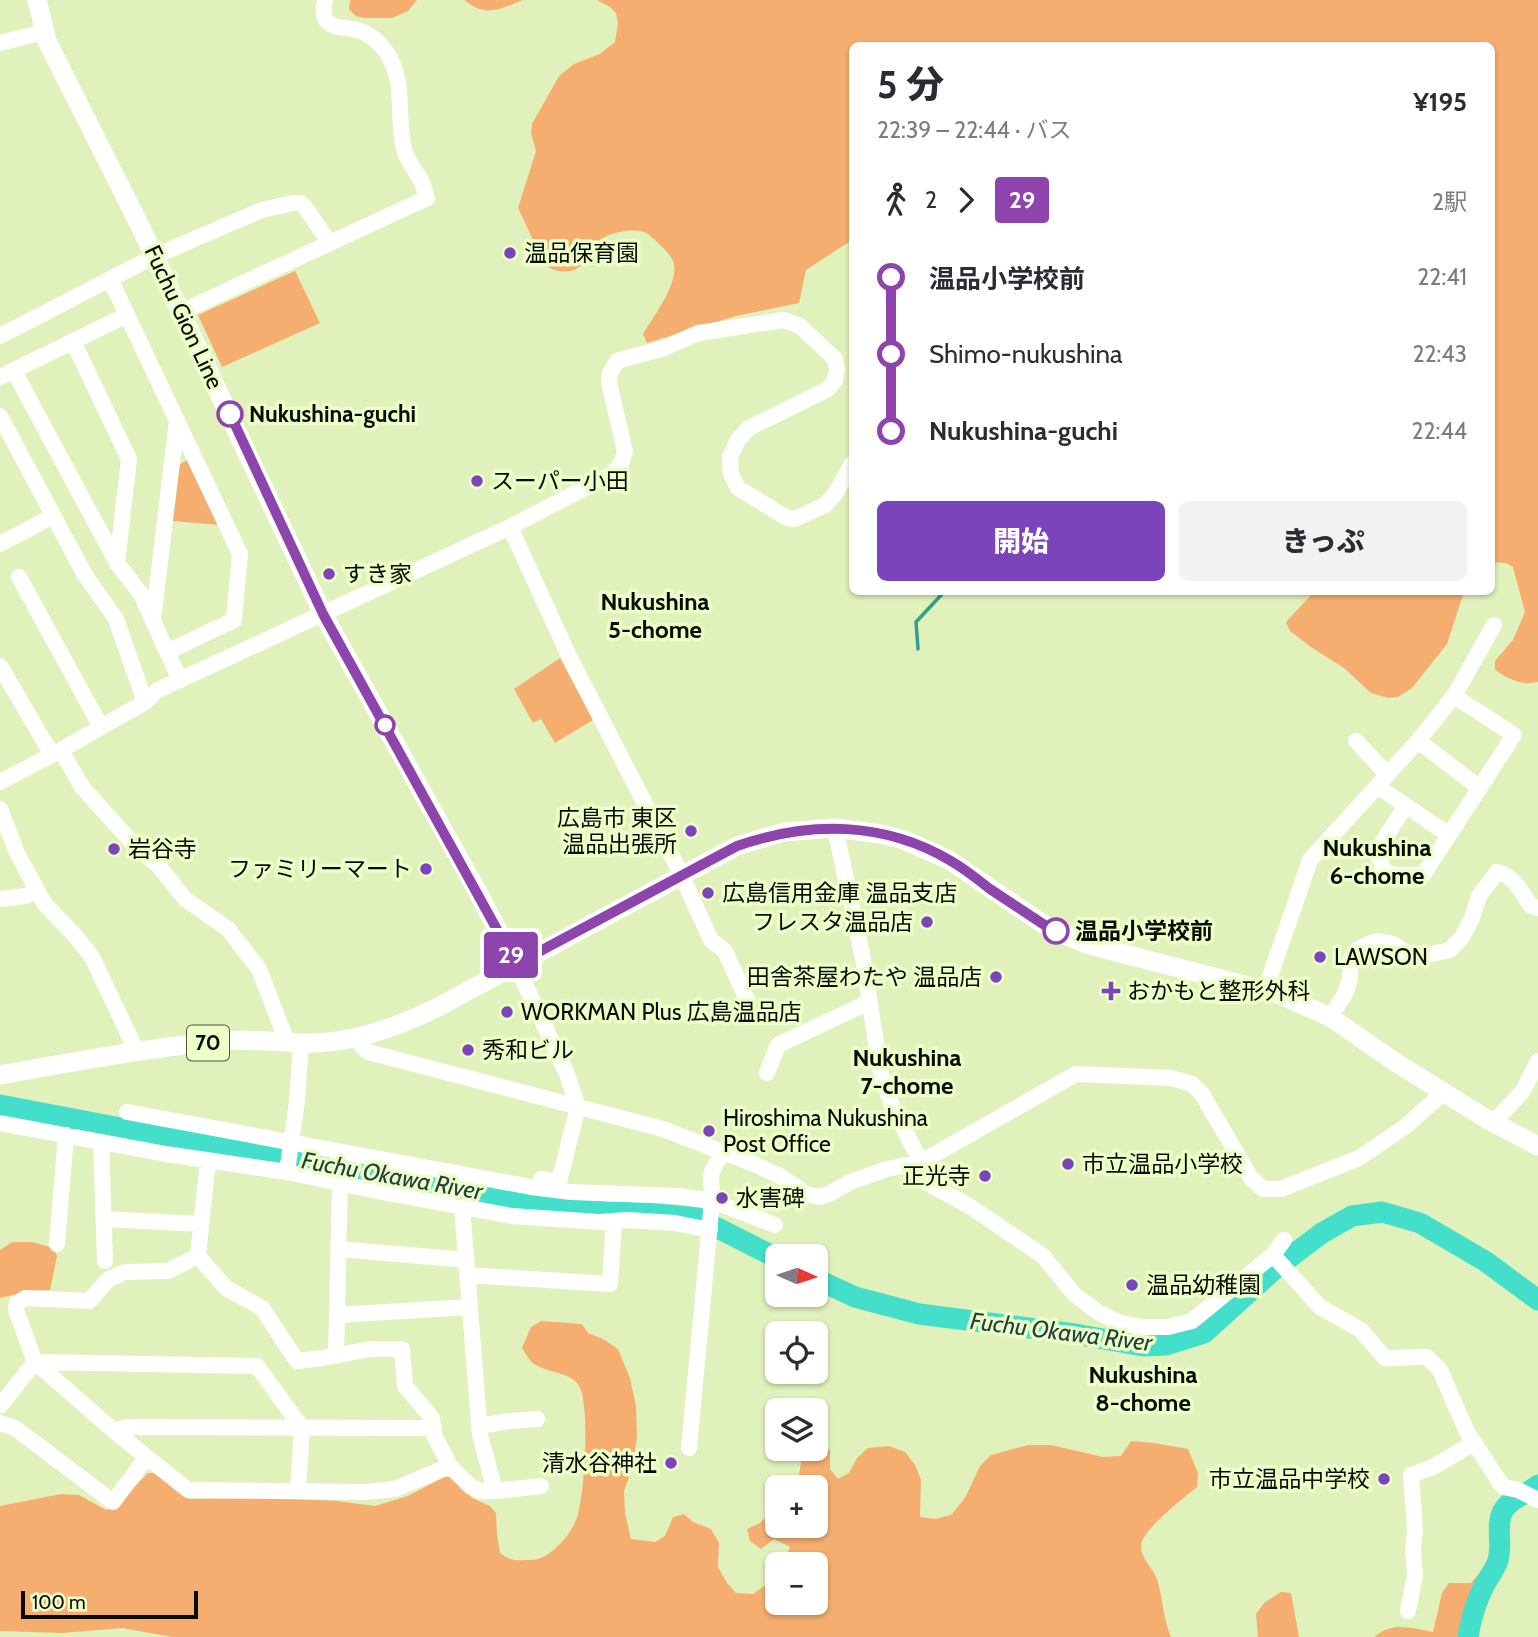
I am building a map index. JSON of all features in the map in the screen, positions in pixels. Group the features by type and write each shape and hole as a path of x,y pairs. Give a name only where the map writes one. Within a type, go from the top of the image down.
{"main road":[{"name":"Fuchu Gion Line","path":"37,0 47,41 155,256 323,614 516,964"},
{"name":"70","path":"0,1074 222,1041 320,1042 357,1037 393,1027 415,1018 737,846 784,832 835,828 881,834 927,849 969,873 1049,928 1089,945 1276,993 1330,1017 1395,1062 1538,1146"}],"street":[{"path":"181,312 427,198 422,182 404,151 400,90 387,54 377,41 367,34 335,27 327,22 324,15 325,0"},
{"path":"0,43 44,32"},
{"path":"0,336 155,256 262,211 300,203 329,242"},
{"path":"110,279 240,554 234,620 167,652"},
{"path":"127,315 7,374 117,563 141,594 180,680"},
{"path":"0,782 145,702 156,691 510,527 612,474 621,464 625,451 609,383 610,373 617,361 662,349 698,333 783,320 800,326 835,359 835,380 828,389 749,428 738,440 730,457 732,474 738,488 787,518 795,519 825,505 835,494 849,469"},
{"path":"73,341 129,459 117,563"},
{"path":"0,416 86,575 116,619 145,702"},
{"path":"153,621 177,421"},
{"path":"0,544 53,516"},
{"path":"510,527 569,656 682,876 711,940 724,951 748,1002"},
{"path":"19,577 101,727"},
{"path":"1265,991 1310,860 1418,741 1454,696 1494,625"},
{"path":"0,666 56,753 82,787 137,848 158,865 185,899 228,929 259,969 284,1034 292,1042 297,1101 287,1172"},
{"path":"1405,807 1380,846 1380,858 1384,871 1394,875 1423,876 1514,735 1454,696"},
{"path":"1356,741 1382,780 1405,807 1449,835"},
{"path":"1418,741 1480,788"},
{"path":"0,809 17,853 44,903 92,957 137,1052"},
{"path":"835,828 863,959 881,1074 893,1108 921,1162 926,1182 971,1207 1043,1256 1074,1294 1099,1313 1124,1324 1144,1328 1168,1327 1192,1321 1274,1256 1284,1240"},
{"path":"1330,1017 1345,994 1350,979 1350,960 1358,948 1376,941 1393,944 1405,952 1427,955 1450,950 1462,937 1479,896 1497,872 1505,874 1520,889 1530,905 1538,908"},
{"path":"0,899 25,896 38,891"},
{"path":"508,1182 525,1177 559,1182 578,1107 567,1074 516,964"},
{"path":"767,1073 778,1045 869,1002"},
{"path":"357,1037 368,1052 663,1129 782,1177 806,1194 819,1197 887,1169 921,1162 1076,1074 1171,1078 1192,1084 1202,1094 1251,1178 1263,1189 1281,1189 1359,1158 1406,1126 1444,1092"},
{"path":"1494,1122 1523,1091 1538,1061"},
{"path":"127,1112 571,1192 677,1196 712,1201 775,1225"},
{"path":"0,1123 287,1172 512,1216 599,1222 628,1220 675,1223 710,1230"},
{"path":"57,1244 66,1135"},
{"path":"101,1142 105,1261"},
{"path":"689,1448 710,1230 711,1174 722,1152"},
{"path":"208,1160 198,1256 226,1288 262,1308 297,1361 370,1349 402,1349 405,1386 432,1418 434,1434 450,1466 471,1487 481,1491 495,1491 541,1486"},
{"path":"336,1356 340,1183"},
{"path":"462,1207 480,1435 495,1491"},
{"path":"104,1219 201,1224"},
{"path":"339,1249 610,1284 614,1221"},
{"path":"198,1256 168,1271 125,1272 109,1279 89,1301 25,1298 17,1303 16,1310 35,1362 114,1431 188,1490 365,1492 395,1489 450,1466"},
{"path":"1274,1256 1320,1307 1361,1330 1385,1358 1427,1357 1440,1370 1467,1432 1503,1487 1529,1495"},
{"path":"337,1315 470,1307"},
{"path":"0,1406 35,1362"},
{"path":"35,1362 257,1366 302,1428 298,1491"},
{"path":"479,1426 537,1419"},
{"path":"0,1423 15,1428 113,1502 146,1457"},
{"path":"114,1431 126,1426 433,1428"},
{"path":"1408,1611 1415,1575 1411,1475 1433,1467 1474,1443"}],"shaded area":[{"path":"350,0 417,0 408,11 392,18 364,18 356,16 349,9"},
{"path":"464,0 523,0 500,9 486,10 472,6"},
{"path":"597,0 1538,0 1538,682 1515,681 1495,670 1495,661 1513,640 1525,612 1513,567 1495,562 1495,42 849,42 849,242 806,270 799,303 736,316 647,343 643,334 665,299 673,278 673,261 665,249 647,233 623,231 604,238 576,269 564,272 556,270 545,265 518,208 536,151 531,133 532,124 559,76 574,64 600,54 615,42 618,23 616,13"},
{"path":"295,271 320,323 222,367 198,315"},
{"path":"189,459 220,525 172,521 177,466"},
{"path":"1311,595 1463,595 1447,644 1412,688 1398,697 1388,698 1371,693 1344,668 1290,631 1286,622"},
{"path":"560,658 593,720 555,743 541,719 533,723 514,689"},
{"path":"12,1242 32,1242 53,1248 57,1256 50,1290 0,1298 0,1250"},
{"path":"541,1321 582,1324 588,1333 618,1349 630,1378 636,1406 637,1437 633,1466 624,1491 625,1513 631,1539 655,1542 665,1536 673,1517 684,1514 693,1522 711,1529 719,1543 718,1567 736,1593 753,1594 765,1586 765,1615 828,1615 828,1552 788,1552 790,1547 774,1539 761,1549 750,1541 747,1529 765,1518 765,1538 828,1538 828,1475 799,1475 802,1461 828,1461 828,1449 830,1469 838,1479 849,1473 857,1458 868,1448 889,1446 905,1452 915,1465 921,1480 920,1517 935,1519 951,1515 965,1498 980,1466 991,1455 1028,1445 1051,1445 1103,1457 1121,1456 1131,1441 1188,1449 1198,1473 1197,1487 1148,1531 1141,1545 1141,1550 1157,1579 1171,1637 172,1637 122,1628 62,1633 0,1631 0,1506 61,1494 79,1495 106,1510 116,1506 148,1473 155,1473 188,1499 271,1498 375,1506 408,1496 444,1477 452,1477 472,1498 490,1506 496,1513 500,1553 518,1560 545,1556 560,1544 576,1521 584,1470 585,1434 583,1402 578,1384 568,1377 534,1364 522,1348 531,1327"},
{"path":"1481,1571 1489,1575 1486,1596 1475,1619 1474,1637 1374,1637 1395,1627 1433,1632 1442,1593 1449,1583 1471,1583"},
{"path":"1281,1592 1291,1593 1299,1637 1258,1637 1256,1614 1264,1603"}],"waterway":[{"path":"918,649 916,622 941,595"},
{"name":"Fuchu Okawa River","path":"0,1105 557,1207 698,1218 765,1252"},
{"name":"Fuchu Okawa River","path":"828,1285 855,1297 919,1314 1075,1334 1143,1346 1166,1345 1204,1333 1277,1267 1322,1233 1352,1216 1382,1212 1420,1223 1485,1261 1538,1300"},
{"path":"1468,1637 1479,1597 1498,1560 1503,1511 1510,1502 1538,1485"}],"bus line":[{"name":"29","path":"230,414 323,614 516,964 737,846 784,832 808,829 835,828 881,834 927,849 949,860 1056,931"}],"place":[{"name":"温品保育園","path":"510,253"},
{"name":"Nukushina-guchi","path":"230,414"},
{"name":"スーパー小田","path":"477,481"},
{"name":"すき家","path":"329,574"},
{"name":"広島市 東区 温品出張所","path":"691,831"},
{"name":"岩谷寺","path":"114,849"},
{"name":"ファミリーマート","path":"426,869"},
{"name":"広島信用金庫 温品支店","path":"708,893"},
{"name":"フレスタ温品店","path":"927,922"},
{"name":"温品小学校前","path":"1056,931"},
{"name":"LAWSON","path":"1320,957"},
{"name":"田舎茶屋わたや 温品店","path":"996,977"},
{"name":"おかもと整形外科","path":"1111,991"},
{"name":"WORKMAN Plus 広島温品店","path":"507,1012"},
{"name":"秀和ビル","path":"468,1050"},
{"name":"Hiroshima Nukushina Post Office","path":"709,1131"},
{"name":"市立温品小学校","path":"1068,1164"},
{"name":"正光寺","path":"985,1176"},
{"name":"水害碑","path":"722,1198"},
{"name":"温品幼稚園","path":"1132,1285"},
{"name":"清水谷神社","path":"671,1463"},
{"name":"市立温品中学校","path":"1384,1479"}],"district":[{"name":"Nukushina 5-chome","path":"655,616"},
{"name":"Nukushina 6-chome","path":"1377,862"},
{"name":"Nukushina 7-chome","path":"907,1072"},
{"name":"Nukushina 8-chome","path":"1143,1389"}]}
